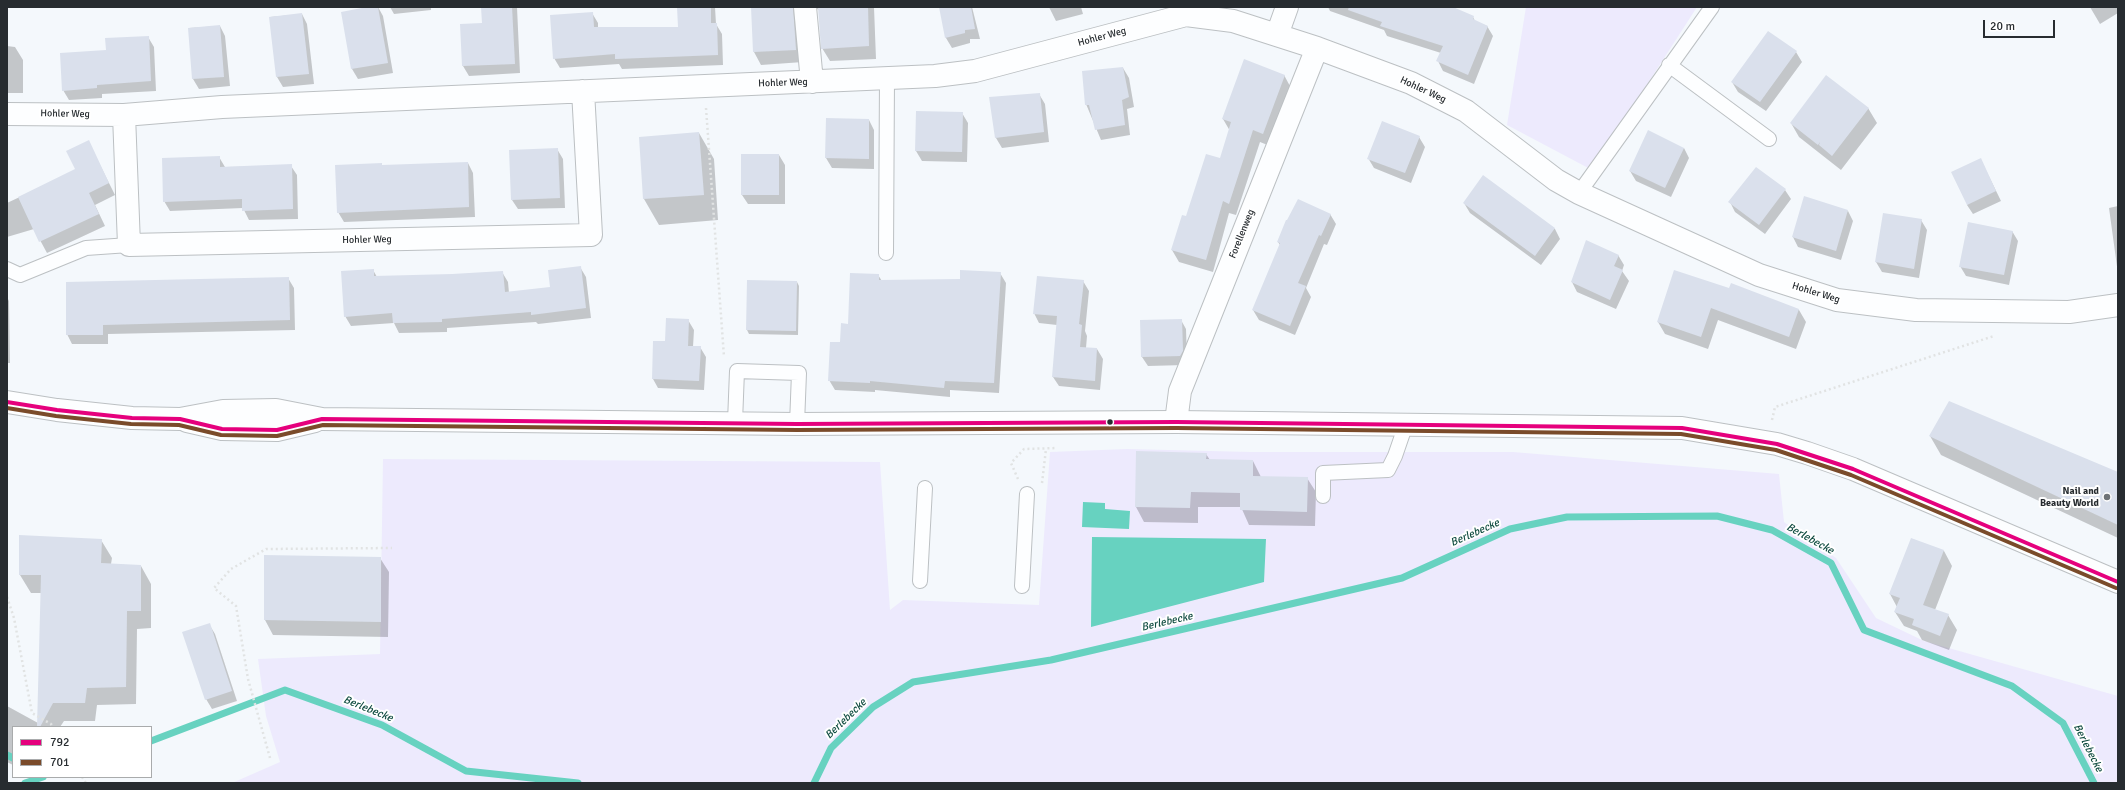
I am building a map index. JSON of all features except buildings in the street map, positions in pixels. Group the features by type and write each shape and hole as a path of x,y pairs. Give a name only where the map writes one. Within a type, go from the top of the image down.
{"street":[{"path":"805,7 812,82"},
{"path":"1278,35 1287,7"},
{"name":"Hohler Weg","path":"7,114 124,115 222,107 935,76 975,71 1186,15 1233,21 1317,48 1411,83 1466,110 1556,180 1579,193 1759,275 1837,300 1916,310 2069,312 2118,304"},
{"name":"Forellenweg","path":"1176,422 1180,391 1317,48"},
{"name":"Hohler Weg","path":"129,245 591,235 583,91"},
{"path":"124,115 129,245"},
{"path":"7,402 57,410 132,418 180,419 223,411 276,410 322,419 735,422 797,424 1176,422 1682,428 1777,444 1853,470 2118,582"}],"lane":[{"path":"1579,193 1669,65 1712,7"},
{"path":"1669,65 1768,139"},
{"path":"886,254 887,78"},
{"path":"7,269 20,275 86,248 129,245"},
{"path":"735,422 737,371 799,373 797,424"},
{"path":"1323,496 1323,473 1388,470 1395,456 1406,424"},
{"path":"920,581 925,488"},
{"path":"1022,586 1027,494"}],"path":[{"path":"705,86 724,359 737,371"},
{"path":"1772,421 1774,407 2001,334"},
{"path":"1019,481 1011,462 1024,449 1046,449 1045,466"},
{"path":"270,758 248,680 236,606 214,588 231,569 266,549 392,548"},
{"path":"7,597 14,618 32,713 51,724 52,726"}],"shaded area":[{"path":"1526,7 1697,7 1592,170 1507,125"},
{"path":"1127,449 1251,452 1513,452 1779,474 1784,522 1836,558 1876,618 1924,641 2118,696 2118,783 232,783 280,762 266,716 258,659 380,654 383,459 880,462 890,610 903,600 1039,605 1050,452"},
{"path":"1083,502 1105,503 1105,509 1130,511 1129,529 1082,527"},
{"path":"1092,537 1266,539 1264,582 1091,627"}],"waterway":[{"name":"Berlebecke","path":"814,783 831,748 873,707 913,682 1051,660 1402,578 1510,529 1567,517 1717,516 1772,530 1831,563 1864,630 2012,686 2063,723 2094,783"},
{"name":"Berlebecke","path":"152,741 285,690 382,725 466,771 578,783"},
{"name":"Berlebecke","path":"7,755 12,758"},
{"path":"25,783 40,778"}],"transit line":[{"name":"792","path":"7,402 57,410 132,418 180,419 222,429 277,430 322,419 797,424 1176,422 1682,428 1777,444 1853,469 2118,582"},
{"name":"701","path":"7,408 56,416 131,424 179,425 221,435 277,436 323,425 797,430 1176,428 1681,434 1776,450 1851,475 2116,588"}],"place":[{"name":"Nail and Beauty World","path":"2107,497"}]}
